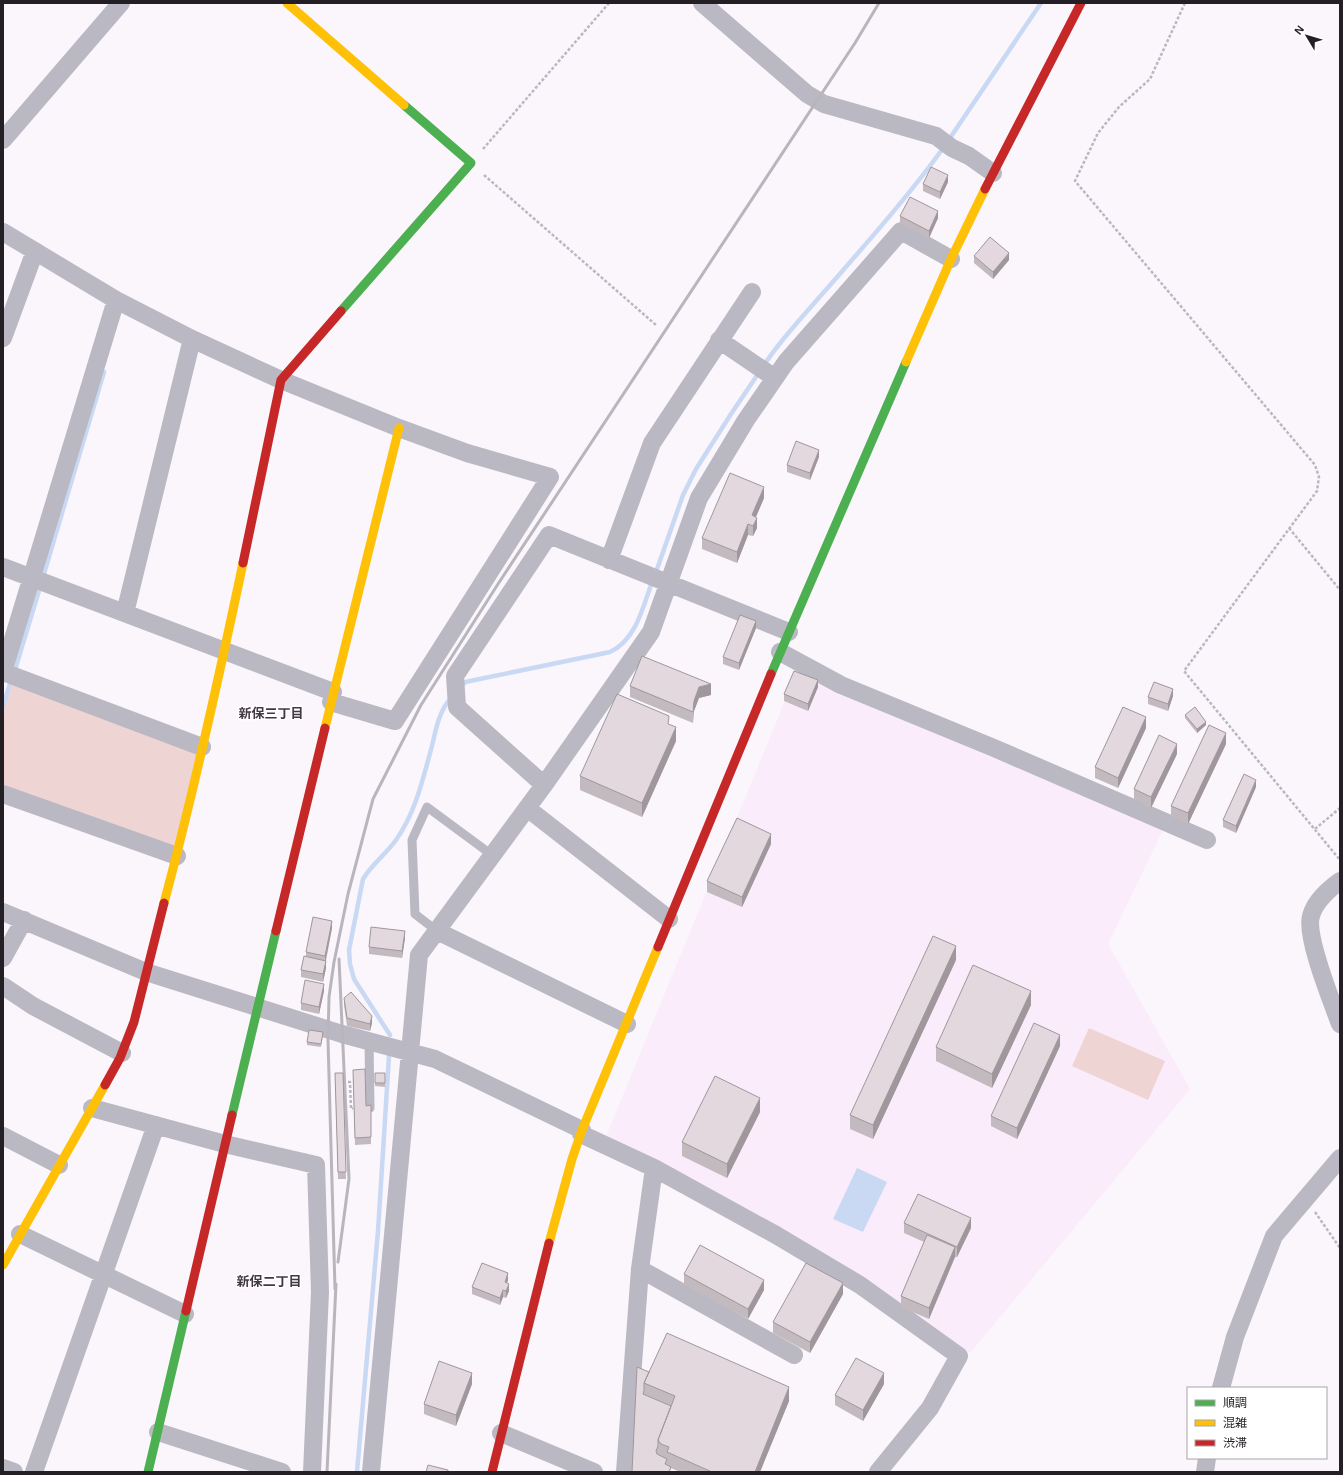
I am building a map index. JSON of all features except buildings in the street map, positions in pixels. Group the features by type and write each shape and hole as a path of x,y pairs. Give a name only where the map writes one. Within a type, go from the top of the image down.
{"street":[{"path":"3,140 121,3"},
{"path":"3,1265 14,1240 92,1108 122,1053 134,1022 177,856 224,651 281,380 470,163 287,3"},
{"path":"702,3 806,94 824,104 936,136 952,148 969,156 993,173"},
{"path":"492,1472 554,1224 572,1159 582,1132 780,652 951,259 993,173 1081,3"},
{"path":"371,1472 419,955 544,785 651,632 699,498 746,420 786,362 901,231 951,259"},
{"path":"3,232 116,300 192,339 281,380 399,428 467,453 550,478 395,721 332,697 224,651 3,567"},
{"path":"3,338 35,251"},
{"path":"610,560 652,443 752,292"},
{"path":"116,300 3,672 202,747"},
{"path":"125,613 192,339"},
{"path":"719,340 775,378"},
{"path":"148,1472 257,1008 266,979 332,697 399,428"},
{"path":"544,785 457,707 455,676 549,535 789,632"},
{"path":"780,652 841,685 987,745 1207,840"},
{"path":"3,794 177,856"},
{"path":"527,808 669,919"},
{"path":"1340,881 1317,903 1310,916 1312,942 1340,1024"},
{"path":"3,912 146,972 369,1042 435,1059 654,1168 776,1235 860,1285 959,1356 930,1408 878,1472"},
{"path":"3,958 24,920"},
{"path":"437,931 627,1024"},
{"path":"3,986 33,1006 122,1053"},
{"path":"92,1108 225,1144 316,1165 320,1292 312,1472"},
{"path":"34,1472 156,1125"},
{"path":"3,1136 59,1165"},
{"path":"1221,1387 1235,1337 1274,1236 1340,1158"},
{"path":"625,1472 640,1269 654,1168"},
{"path":"14,1240 104,1275 185,1314"},
{"path":"640,1269 794,1355"},
{"path":"158,1432 282,1472"},
{"path":"501,1433 594,1472"},
{"path":"1205,1472 1207,1459"},
{"path":"3,1468 14,1472"}],"lane":[{"path":"437,931 415,914 412,840 428,807 492,855"},
{"path":"369,1042 370,1108"}],"path":[{"path":"609,3 470,163 656,325"},
{"path":"1185,3 1150,79 1118,107 1098,133 1075,181 1315,465 1319,477 1317,491 1184,671 1340,860"},
{"path":"1289,528 1340,590"},
{"path":"1315,829 1340,808"},
{"path":"343,1082 350,1082 351,1109 353,1108"},
{"path":"1305,1199 1340,1248"}],"shaded area":[{"path":"796,674 1163,830 1108,944 1190,1089 970,1353 894,1304 605,1139"},
{"path":"11,681 202,747 178,853 3,793 3,710"},
{"path":"1089,1028 1165,1061 1148,1100 1072,1066"}],"water":[{"path":"857,1168 887,1182 863,1232 833,1219"}],"waterway":[{"path":"948,141 1041,3"},
{"path":"764,365 792,328 901,203 944,147"},
{"path":"655,575 683,495 696,469 760,371"},
{"path":"43,577 104,372"},
{"path":"461,687 465,682 610,652 619,647 632,631 642,612 652,582"},
{"path":"14,673 41,584"},
{"path":"3,707 11,680"},
{"path":"390,1035 354,979 350,964 349,950 363,879 396,840 409,818 422,782 438,720 451,698"},
{"path":"357,1472 378,1231 389,1056"}],"railway":[{"path":"335,1289 328,1040 329,997 334,962 348,894 373,799 421,705 498,584 855,43 879,3"},
{"path":"338,1262 349,1179 339,959"},
{"path":"327,1472 336,1284"}],"traffic: fast":[{"path":"341,311 471,163 404,105"},
{"path":"771,674 906,362"},
{"path":"232,1115 276,931"},
{"path":"148,1472 186,1311"}],"traffic: slow":[{"path":"287,3 404,105"},
{"path":"906,362 951,259 985,189"},
{"path":"325,728 399,428"},
{"path":"164,903 206,734 243,563"},
{"path":"549,1243 572,1159 582,1130 658,947"},
{"path":"3,1265 105,1085"}],"traffic: jam":[{"path":"985,189 1081,3"},
{"path":"243,563 281,380 341,311"},
{"path":"658,947 771,674"},
{"path":"276,931 325,728"},
{"path":"105,1085 120,1058 134,1022 164,903"},
{"path":"186,1311 232,1115"},
{"path":"492,1472 549,1243"}],"district":[{"name":"新保三丁目","path":"271,713"},
{"name":"新保二丁目","path":"269,1281"}]}
